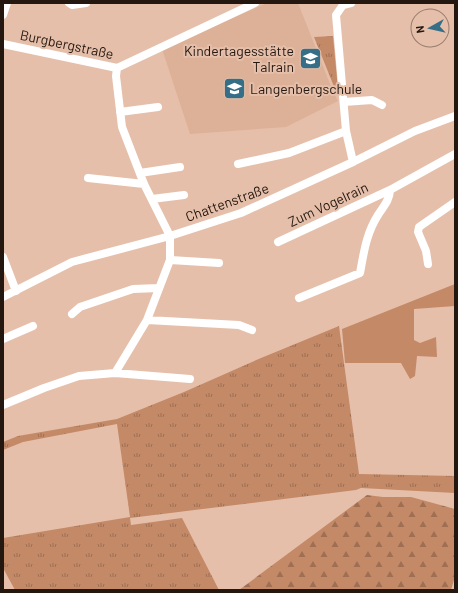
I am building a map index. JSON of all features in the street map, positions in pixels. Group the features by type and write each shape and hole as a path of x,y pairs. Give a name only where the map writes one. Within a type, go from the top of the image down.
{"street":[{"path":"3,15 7,3"},
{"path":"68,3 72,5 86,3"},
{"name":"Burgbergstraße","path":"3,44 117,68 255,3"},
{"path":"350,3 342,5 336,15 346,131 353,162"},
{"path":"115,373 147,320 170,260 170,236 144,184 122,127 116,76 117,68"},
{"path":"344,102 372,100 382,105"},
{"path":"120,112 158,107"},
{"name":"Chattenstraße","path":"3,297 72,262 170,236 241,213 416,132 455,118"},
{"path":"238,164 289,153 346,131"},
{"name":"Zum Vogelrain","path":"278,242 390,190 455,154"},
{"path":"140,173 180,166"},
{"path":"88,178 144,184"},
{"name":"Zum Vogelrain","path":"299,298 360,273 367,233 390,197 390,190"},
{"path":"152,199 184,194"},
{"path":"428,264 426,251 418,232 419,227 455,202"},
{"path":"3,257 16,291"},
{"path":"170,260 219,263"},
{"path":"72,314 80,307 133,288 160,288"},
{"path":"147,320 239,325 252,330"},
{"path":"3,339 32,326"},
{"path":"3,405 44,388 79,376 115,373 190,379"}],"shaded area":[{"name":"Langenbergschule","path":"267,3 298,3 338,101 286,127 190,134 162,49"}],"green space":[{"path":"333,36 338,89 335,89 314,37"},
{"path":"455,284 455,306 414,309 414,340 420,343 436,337 437,357 417,356 415,376 410,379 401,363 345,363 342,329"},
{"path":"339,326 359,474 455,476 455,493 361,488 356,490 130,518 131,525 182,518 219,590 15,590 3,568 3,538 130,517 117,424 23,442 3,450 3,442 18,436 117,419"},
{"path":"367,495 383,497 411,497 455,509 455,580 451,590 239,590"}],"place":[{"name":"Kindertagesstätte Talrain","path":"310,58"},
{"name":"Langenbergschule","path":"234,88"}]}
